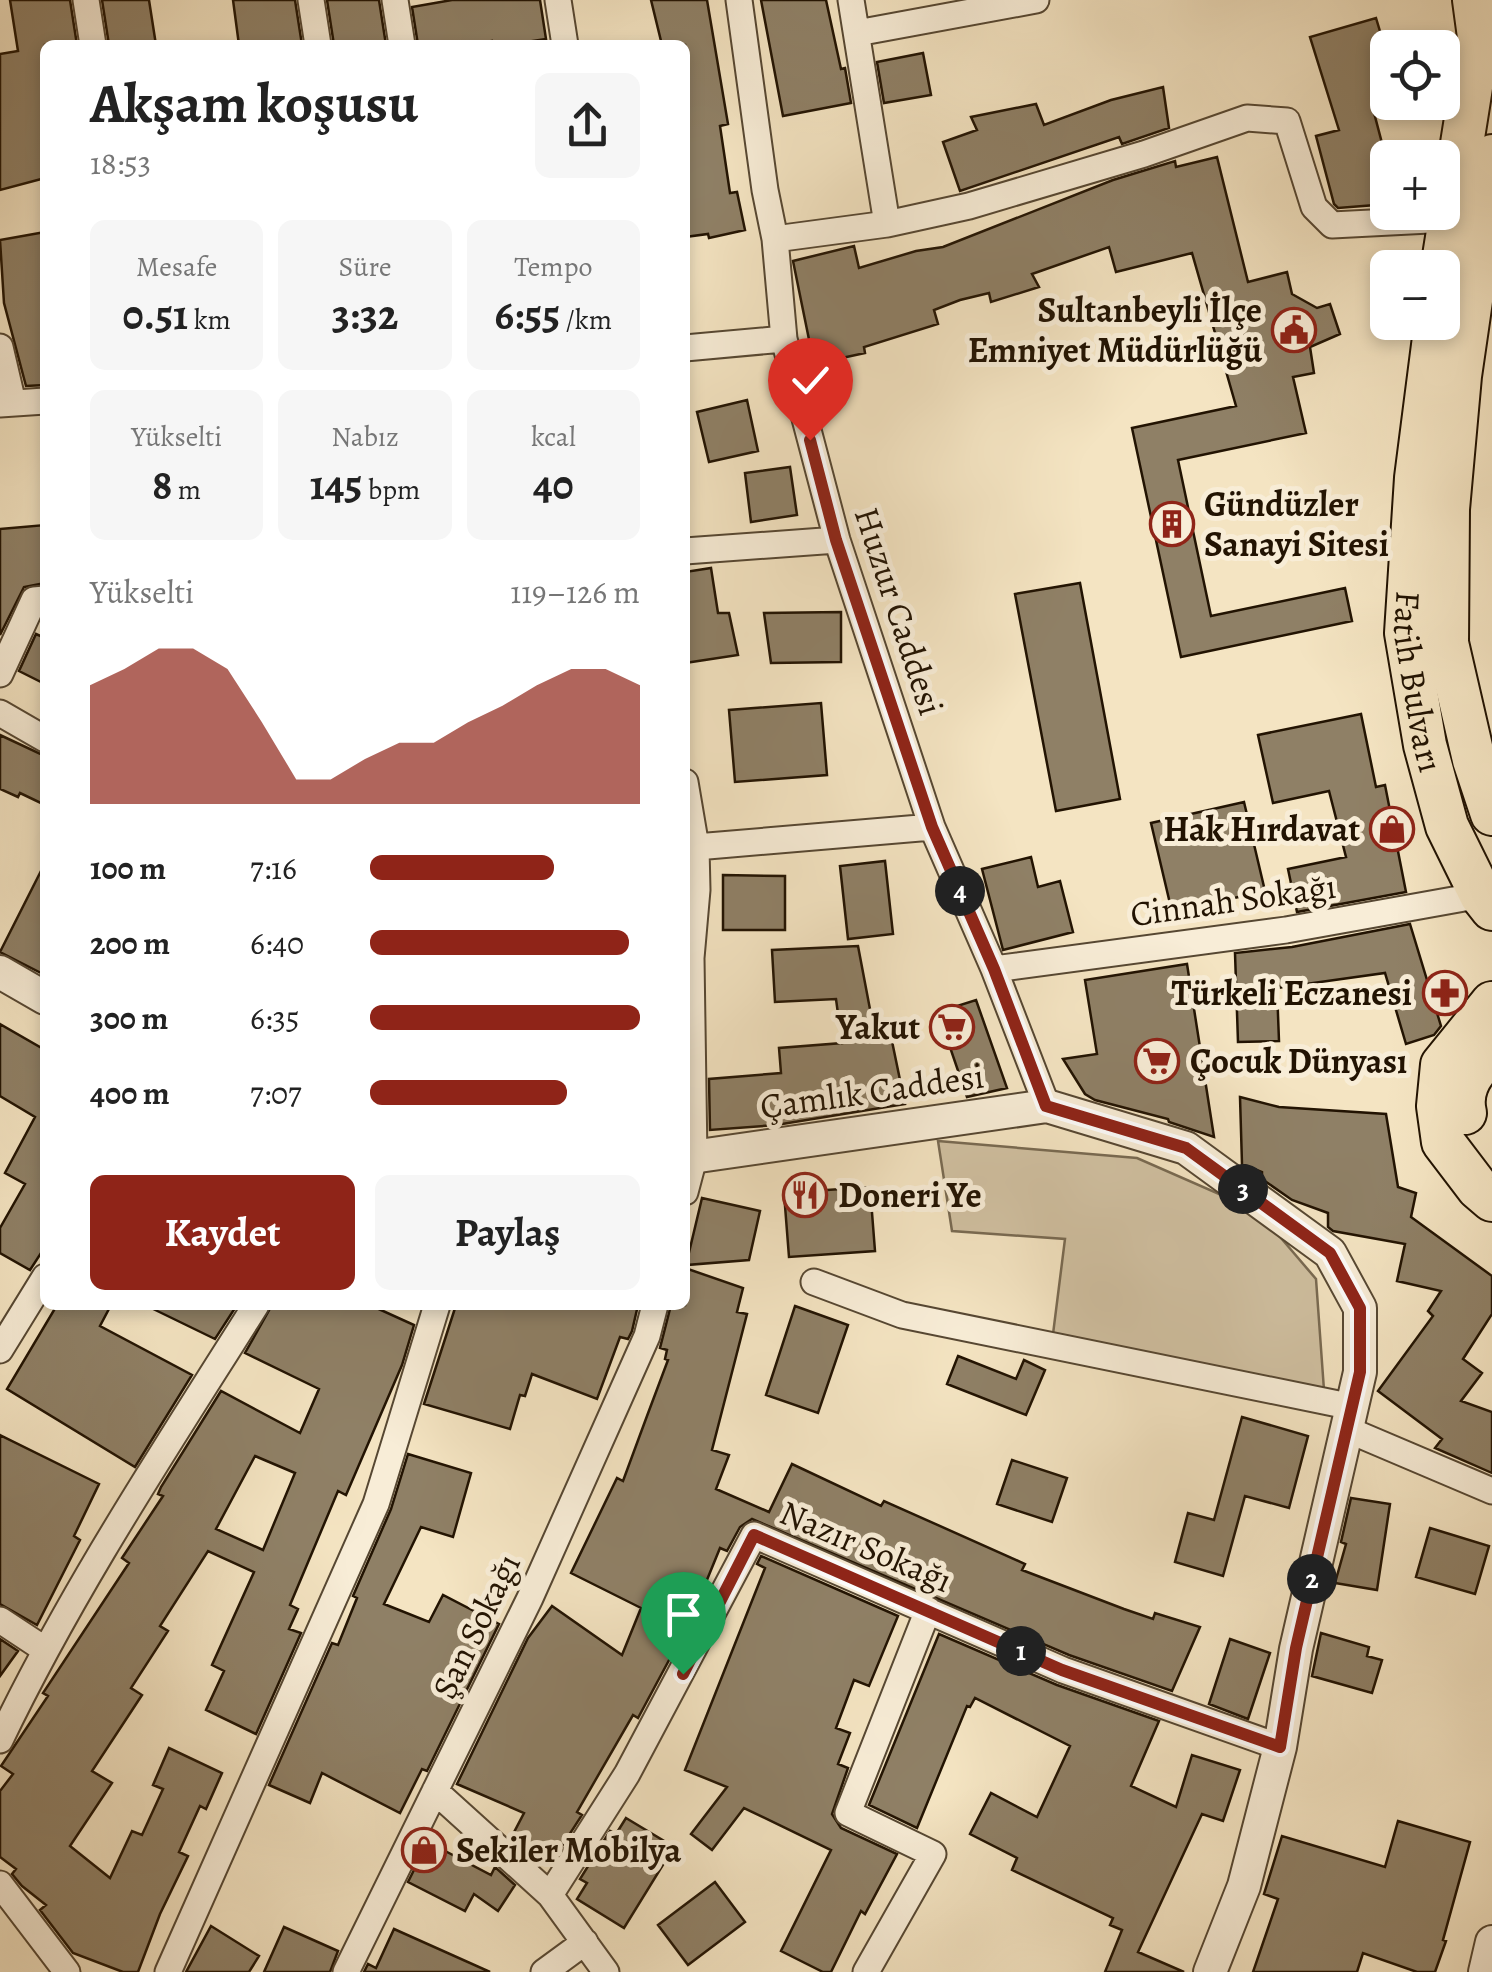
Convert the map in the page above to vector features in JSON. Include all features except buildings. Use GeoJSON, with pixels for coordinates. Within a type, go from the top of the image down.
{"type":"FeatureCollection","features":[{"type":"Feature","properties":{"kind":"main road"},"geometry":{"type":"LineString","coordinates":[[1460,152],[1479,37],[1474,0]]}},
{"type":"Feature","properties":{"kind":"main road","name":"Fatih Bulvarı"},"geometry":{"type":"LineString","coordinates":[[1492,156],[1460,376],[1447,513],[1447,643],[1492,814]]}},
{"type":"Feature","properties":{"kind":"main road","name":"Fatih Bulvarı"},"geometry":{"type":"LineString","coordinates":[[1434,340],[1416,478],[1406,633],[1425,746],[1447,826],[1486,902]]}},
{"type":"Feature","properties":{"kind":"main road"},"geometry":{"type":"LineString","coordinates":[[1492,1003],[1442,1066],[1438,1106],[1442,1142],[1492,1200]]}},
{"type":"Feature","properties":{"kind":"main road"},"geometry":{"type":"LineString","coordinates":[[1492,1054],[1474,1069],[1462,1102],[1470,1140],[1492,1164]]}},
{"type":"Feature","properties":{"kind":"street"},"geometry":{"type":"LineString","coordinates":[[86,0],[92,40]]}},
{"type":"Feature","properties":{"kind":"street"},"geometry":{"type":"LineString","coordinates":[[311,0],[317,40]]}},
{"type":"Feature","properties":{"kind":"street"},"geometry":{"type":"LineString","coordinates":[[395,0],[401,40]]}},
{"type":"Feature","properties":{"kind":"street"},"geometry":{"type":"LineString","coordinates":[[558,0],[564,40]]}},
{"type":"Feature","properties":{"kind":"street","name":"Huzur Caddesi"},"geometry":{"type":"LineString","coordinates":[[739,0],[775,239],[784,339],[836,540],[932,827],[994,969],[1046,1106]]}},
{"type":"Feature","properties":{"kind":"street"},"geometry":{"type":"LineString","coordinates":[[851,0],[887,224]]}},
{"type":"Feature","properties":{"kind":"street"},"geometry":{"type":"LineString","coordinates":[[857,33],[1036,0]]}},
{"type":"Feature","properties":{"kind":"street"},"geometry":{"type":"LineString","coordinates":[[775,239],[887,224],[968,206],[1144,154],[1247,118],[1286,121],[1314,206],[1332,225],[1370,223]]}},
{"type":"Feature","properties":{"kind":"street"},"geometry":{"type":"LineString","coordinates":[[690,348],[784,339]]}},
{"type":"Feature","properties":{"kind":"street"},"geometry":{"type":"LineString","coordinates":[[0,347],[7,404],[40,402]]}},
{"type":"Feature","properties":{"kind":"street"},"geometry":{"type":"LineString","coordinates":[[690,552],[836,540]]}},
{"type":"Feature","properties":{"kind":"street"},"geometry":{"type":"LineString","coordinates":[[0,674],[34,600],[40,599]]}},
{"type":"Feature","properties":{"kind":"street"},"geometry":{"type":"LineString","coordinates":[[0,713],[40,733]]}},
{"type":"Feature","properties":{"kind":"street"},"geometry":{"type":"LineString","coordinates":[[690,812],[697,890],[690,958]]}},
{"type":"Feature","properties":{"kind":"street"},"geometry":{"type":"LineString","coordinates":[[696,847],[932,827]]}},
{"type":"Feature","properties":{"kind":"street","name":"Cinnah Sokağı"},"geometry":{"type":"LineString","coordinates":[[994,969],[1486,902]]}},
{"type":"Feature","properties":{"kind":"street"},"geometry":{"type":"LineString","coordinates":[[0,972],[40,995]]}},
{"type":"Feature","properties":{"kind":"street","name":"Çamlık Caddesi"},"geometry":{"type":"LineString","coordinates":[[690,1158],[1046,1106],[1186,1148],[1330,1253],[1360,1308],[1360,1372],[1350,1418]]}},
{"type":"Feature","properties":{"kind":"street"},"geometry":{"type":"LineString","coordinates":[[814,1282],[902,1314],[1350,1418],[1492,1491]]}},
{"type":"Feature","properties":{"kind":"street"},"geometry":{"type":"LineString","coordinates":[[0,1350],[40,1284]]}},
{"type":"Feature","properties":{"kind":"street"},"geometry":{"type":"LineString","coordinates":[[0,1740],[44,1649],[253,1310]]}},
{"type":"Feature","properties":{"kind":"street"},"geometry":{"type":"LineString","coordinates":[[168,1972],[376,1504],[435,1310]]}},
{"type":"Feature","properties":{"kind":"street","name":"Şan Sokağı"},"geometry":{"type":"LineString","coordinates":[[346,1972],[530,1598],[647,1336],[654,1310]]}},
{"type":"Feature","properties":{"kind":"street"},"geometry":{"type":"LineString","coordinates":[[1210,1972],[1244,1886],[1280,1747],[1296,1648],[1350,1418]]}},
{"type":"Feature","properties":{"kind":"street","name":"Nazır Sokağı"},"geometry":{"type":"LineString","coordinates":[[550,1895],[627,1774],[754,1535],[1062,1670],[1280,1747]]}},
{"type":"Feature","properties":{"kind":"street"},"geometry":{"type":"LineString","coordinates":[[866,1972],[933,1854],[848,1813],[928,1610]]}},
{"type":"Feature","properties":{"kind":"street"},"geometry":{"type":"LineString","coordinates":[[0,1620],[44,1649]]}},
{"type":"Feature","properties":{"kind":"street"},"geometry":{"type":"LineString","coordinates":[[435,1791],[550,1895],[606,1972]]}},
{"type":"Feature","properties":{"kind":"street"},"geometry":{"type":"LineString","coordinates":[[0,1884],[68,1972]]}},
{"type":"Feature","properties":{"kind":"street"},"geometry":{"type":"LineString","coordinates":[[544,1972],[585,1942]]}},
{"type":"Feature","properties":{"kind":"street"},"geometry":{"type":"LineString","coordinates":[[1485,1972],[1492,1942]]}},
{"type":"Feature","properties":{"kind":"shaded area"},"geometry":{"type":"Polygon","coordinates":[[[938,1141],[1137,1158],[1258,1211],[1316,1279],[1325,1404],[1053,1334],[1065,1239],[952,1231],[938,1141]]]}},
{"type":"Feature","properties":{"kind":"place","name":"Sultanbeyli İlçe Emniyet Müdürlüğü"},"geometry":{"type":"Point","coordinates":[1294,330]}},
{"type":"Feature","properties":{"kind":"place","name":"Gündüzler Sanayi Sitesi"},"geometry":{"type":"Point","coordinates":[1172,524]}},
{"type":"Feature","properties":{"kind":"place","name":"Hak Hırdavat"},"geometry":{"type":"Point","coordinates":[1392,829]}},
{"type":"Feature","properties":{"kind":"place","name":"Türkeli Eczanesi"},"geometry":{"type":"Point","coordinates":[1445,993]}},
{"type":"Feature","properties":{"kind":"place","name":"Yakut"},"geometry":{"type":"Point","coordinates":[952,1027]}},
{"type":"Feature","properties":{"kind":"place","name":"Çocuk Dünyası"},"geometry":{"type":"Point","coordinates":[1157,1061]}},
{"type":"Feature","properties":{"kind":"place","name":"Doneri Ye"},"geometry":{"type":"Point","coordinates":[805,1195]}},
{"type":"Feature","properties":{"kind":"place","name":"Sekiler Mobilya"},"geometry":{"type":"Point","coordinates":[424,1850]}},
{"type":"Feature","properties":{"kind":"route"},"geometry":{"type":"LineString","coordinates":[[683,1674],[754,1535],[1062,1670],[1280,1747],[1296,1648],[1360,1372],[1360,1308],[1330,1253],[1186,1148],[1046,1106],[994,969],[932,827],[836,540],[810,440]]}}]}
